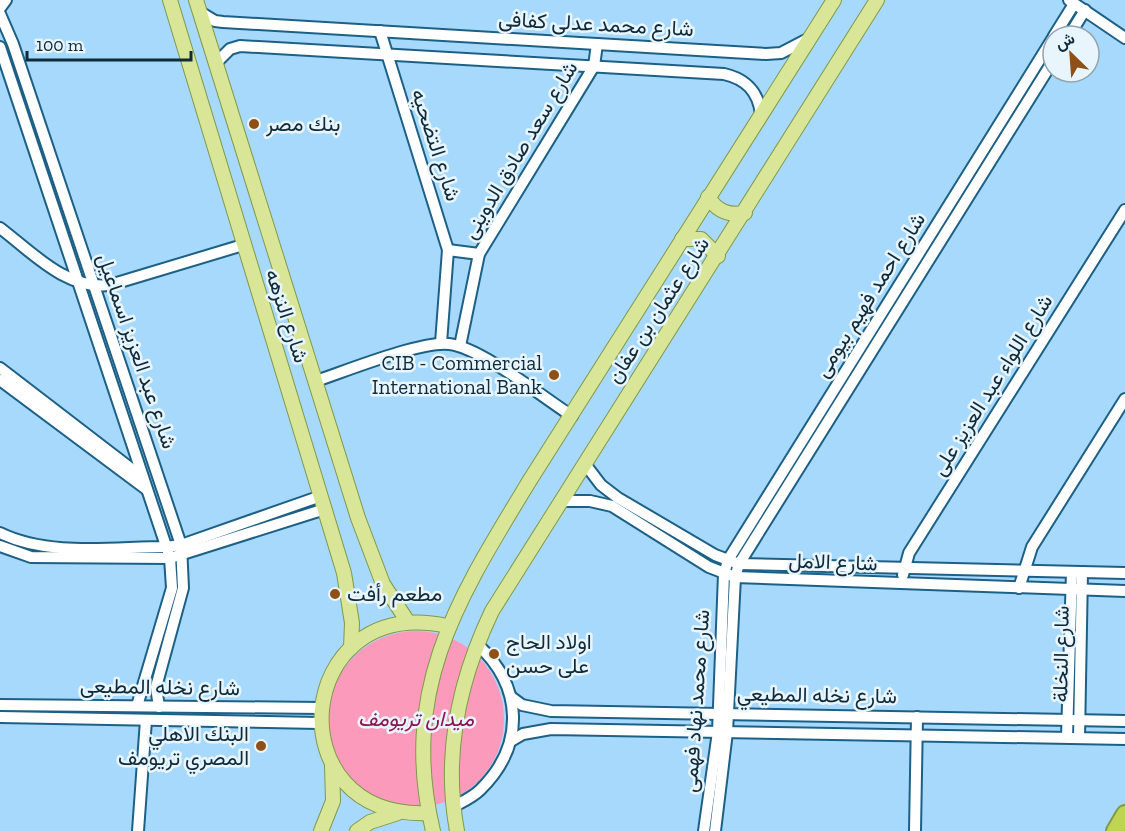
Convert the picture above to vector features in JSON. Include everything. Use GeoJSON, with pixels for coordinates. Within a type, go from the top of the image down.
{"type":"FeatureCollection","features":[{"type":"Feature","properties":{"kind":"highway"},"geometry":{"type":"LineString","coordinates":[[1115,831],[1125,814]]}},
{"type":"Feature","properties":{"kind":"main road","name":"شارع النزهه"},"geometry":{"type":"LineString","coordinates":[[170,0],[323,503],[349,597],[351,648]]}},
{"type":"Feature","properties":{"kind":"main road","name":"شارع عثمان بن عفان"},"geometry":{"type":"LineString","coordinates":[[447,626],[489,548],[834,0]]}},
{"type":"Feature","properties":{"kind":"main road","name":"شارع عثمان بن عفان"},"geometry":{"type":"LineString","coordinates":[[477,644],[492,612],[877,0]]}},
{"type":"Feature","properties":{"kind":"main road","name":"شارع النزهه"},"geometry":{"type":"LineString","coordinates":[[198,6],[374,563],[394,603],[408,622]]}},
{"type":"Feature","properties":{"kind":"main road"},"geometry":{"type":"LineString","coordinates":[[708,197],[720,211],[732,214],[745,213]]}},
{"type":"Feature","properties":{"kind":"main road"},"geometry":{"type":"LineString","coordinates":[[682,239],[701,239],[718,256]]}},
{"type":"Feature","properties":{"kind":"main road"},"geometry":{"type":"LineString","coordinates":[[399,813],[378,806],[360,796],[344,781],[331,763],[324,744],[320,723],[321,708],[330,675],[351,648],[368,635],[387,626],[408,622],[428,622],[447,626],[433,670],[424,714],[423,766],[428,813],[433,831]]}},
{"type":"Feature","properties":{"kind":"main road"},"geometry":{"type":"LineString","coordinates":[[457,831],[453,807],[451,765],[456,714],[477,644]]}},
{"type":"Feature","properties":{"kind":"main road"},"geometry":{"type":"LineString","coordinates":[[321,831],[333,801],[331,763]]}},
{"type":"Feature","properties":{"kind":"main road"},"geometry":{"type":"LineString","coordinates":[[357,831],[370,822],[399,813],[428,813]]}},
{"type":"Feature","properties":{"kind":"street"},"geometry":{"type":"LineString","coordinates":[[0,8],[6,0]]}},
{"type":"Feature","properties":{"kind":"street"},"geometry":{"type":"LineString","coordinates":[[1072,2],[1125,38]]}},
{"type":"Feature","properties":{"kind":"street","name":"شارع احمد فهيم بيومى"},"geometry":{"type":"LineString","coordinates":[[1061,24],[1072,2]]}},
{"type":"Feature","properties":{"kind":"street","name":"شارع محمد عدلى كفافى"},"geometry":{"type":"LineString","coordinates":[[198,6],[215,21],[224,22],[766,54],[782,53],[808,39]]}},
{"type":"Feature","properties":{"kind":"street"},"geometry":{"type":"LineString","coordinates":[[1076,24],[1085,10]]}},
{"type":"Feature","properties":{"kind":"street","name":"شارع عبد العزيز اسماعيل"},"geometry":{"type":"LineString","coordinates":[[0,14],[13,44],[182,550],[183,588],[156,687],[159,706]]}},
{"type":"Feature","properties":{"kind":"street","name":"شارع التضحيه"},"geometry":{"type":"LineString","coordinates":[[380,31],[448,250],[441,343]]}},
{"type":"Feature","properties":{"kind":"street","name":"شارع سعد صادق الدوينى"},"geometry":{"type":"LineString","coordinates":[[460,346],[478,254],[594,66],[597,44]]}},
{"type":"Feature","properties":{"kind":"street","name":"شارع محمد عدلى كفافى"},"geometry":{"type":"LineString","coordinates":[[216,63],[230,49],[240,46],[736,76],[754,91],[761,114]]}},
{"type":"Feature","properties":{"kind":"street","name":"شارع عبد العزيز اسماعيل"},"geometry":{"type":"LineString","coordinates":[[0,47],[168,552],[172,588],[137,706]]}},
{"type":"Feature","properties":{"kind":"street","name":"شارع احمد فهيم بيومى"},"geometry":{"type":"LineString","coordinates":[[730,576],[734,562],[1041,58]]}},
{"type":"Feature","properties":{"kind":"street","name":"شارع احمد فهيم بيومى"},"geometry":{"type":"LineString","coordinates":[[734,562],[1041,80]]}},
{"type":"Feature","properties":{"kind":"street","name":"شارع اللواء عبد العزيز على"},"geometry":{"type":"LineString","coordinates":[[903,584],[904,569],[909,553],[1125,210]]}},
{"type":"Feature","properties":{"kind":"street"},"geometry":{"type":"LineString","coordinates":[[0,228],[62,275],[79,284],[95,287],[110,285],[243,245]]}},
{"type":"Feature","properties":{"kind":"street"},"geometry":{"type":"LineString","coordinates":[[448,250],[478,254]]}},
{"type":"Feature","properties":{"kind":"street"},"geometry":{"type":"LineString","coordinates":[[316,381],[423,346],[441,343],[460,346],[572,416]]}},
{"type":"Feature","properties":{"kind":"street"},"geometry":{"type":"LineString","coordinates":[[0,368],[142,477]]}},
{"type":"Feature","properties":{"kind":"street"},"geometry":{"type":"LineString","coordinates":[[0,380],[147,490]]}},
{"type":"Feature","properties":{"kind":"street"},"geometry":{"type":"LineString","coordinates":[[1019,588],[1022,571],[1032,547],[1125,399]]}},
{"type":"Feature","properties":{"kind":"street","name":"شارع الامل"},"geometry":{"type":"LineString","coordinates":[[585,464],[609,492],[734,562],[904,569],[1125,573]]}},
{"type":"Feature","properties":{"kind":"street","name":"شارع الامل"},"geometry":{"type":"LineString","coordinates":[[561,501],[590,501],[612,506],[730,576],[1125,591]]}},
{"type":"Feature","properties":{"kind":"street"},"geometry":{"type":"LineString","coordinates":[[0,546],[31,557],[168,552],[182,550],[323,503]]}},
{"type":"Feature","properties":{"kind":"street"},"geometry":{"type":"LineString","coordinates":[[0,533],[14,539],[45,546],[168,552]]}},
{"type":"Feature","properties":{"kind":"street","name":"شارع النخلة"},"geometry":{"type":"LineString","coordinates":[[1077,572],[1079,737]]}},
{"type":"Feature","properties":{"kind":"street","name":"شارع محمد نهاد فهمى"},"geometry":{"type":"LineString","coordinates":[[715,831],[730,576]]}},
{"type":"Feature","properties":{"kind":"street","name":"شارع النخلة"},"geometry":{"type":"LineString","coordinates":[[1067,737],[1077,590]]}},
{"type":"Feature","properties":{"kind":"street"},"geometry":{"type":"LineString","coordinates":[[453,807],[479,792],[499,769],[511,741],[513,718],[511,697],[505,677],[494,660],[477,644]]}},
{"type":"Feature","properties":{"kind":"street","name":"شارع نخله المطيعي"},"geometry":{"type":"LineString","coordinates":[[511,697],[522,705],[551,711],[1125,721]]}},
{"type":"Feature","properties":{"kind":"street","name":"شارع نخله المطيعى"},"geometry":{"type":"LineString","coordinates":[[0,705],[321,708]]}},
{"type":"Feature","properties":{"kind":"street","name":"شارع نخله المطيعى"},"geometry":{"type":"LineString","coordinates":[[0,717],[320,723]]}},
{"type":"Feature","properties":{"kind":"street"},"geometry":{"type":"LineString","coordinates":[[915,831],[917,717]]}},
{"type":"Feature","properties":{"kind":"street"},"geometry":{"type":"LineString","coordinates":[[138,831],[146,720]]}},
{"type":"Feature","properties":{"kind":"street","name":"شارع نخله المطيعي"},"geometry":{"type":"LineString","coordinates":[[511,741],[523,734],[551,729],[1125,739]]}},
{"type":"Feature","properties":{"kind":"street","name":"شارع محمد نهاد فهمى"},"geometry":{"type":"LineString","coordinates":[[704,831],[722,732]]}},
{"type":"Feature","properties":{"kind":"green space","name":"ميدان تريومف"},"geometry":{"type":"Polygon","coordinates":[[[416,631],[433,632],[450,637],[478,657],[498,685],[503,702],[503,736],[498,753],[478,781],[450,801],[433,806],[416,807],[399,806],[382,801],[354,781],[334,753],[329,736],[328,719],[329,702],[334,685],[354,657],[382,637],[399,632],[416,631]]]}},
{"type":"Feature","properties":{"kind":"place","name":"بنك مصر"},"geometry":{"type":"Point","coordinates":[254,124]}},
{"type":"Feature","properties":{"kind":"place","name":"CIB - Commercial International Bank"},"geometry":{"type":"Point","coordinates":[554,375]}},
{"type":"Feature","properties":{"kind":"place","name":"مطعم رأفت"},"geometry":{"type":"Point","coordinates":[335,594]}},
{"type":"Feature","properties":{"kind":"place","name":"اولاد الحاج على حسن"},"geometry":{"type":"Point","coordinates":[494,654]}},
{"type":"Feature","properties":{"kind":"place","name":"البنك الاهلي المصري تريومف"},"geometry":{"type":"Point","coordinates":[261,746]}}]}
